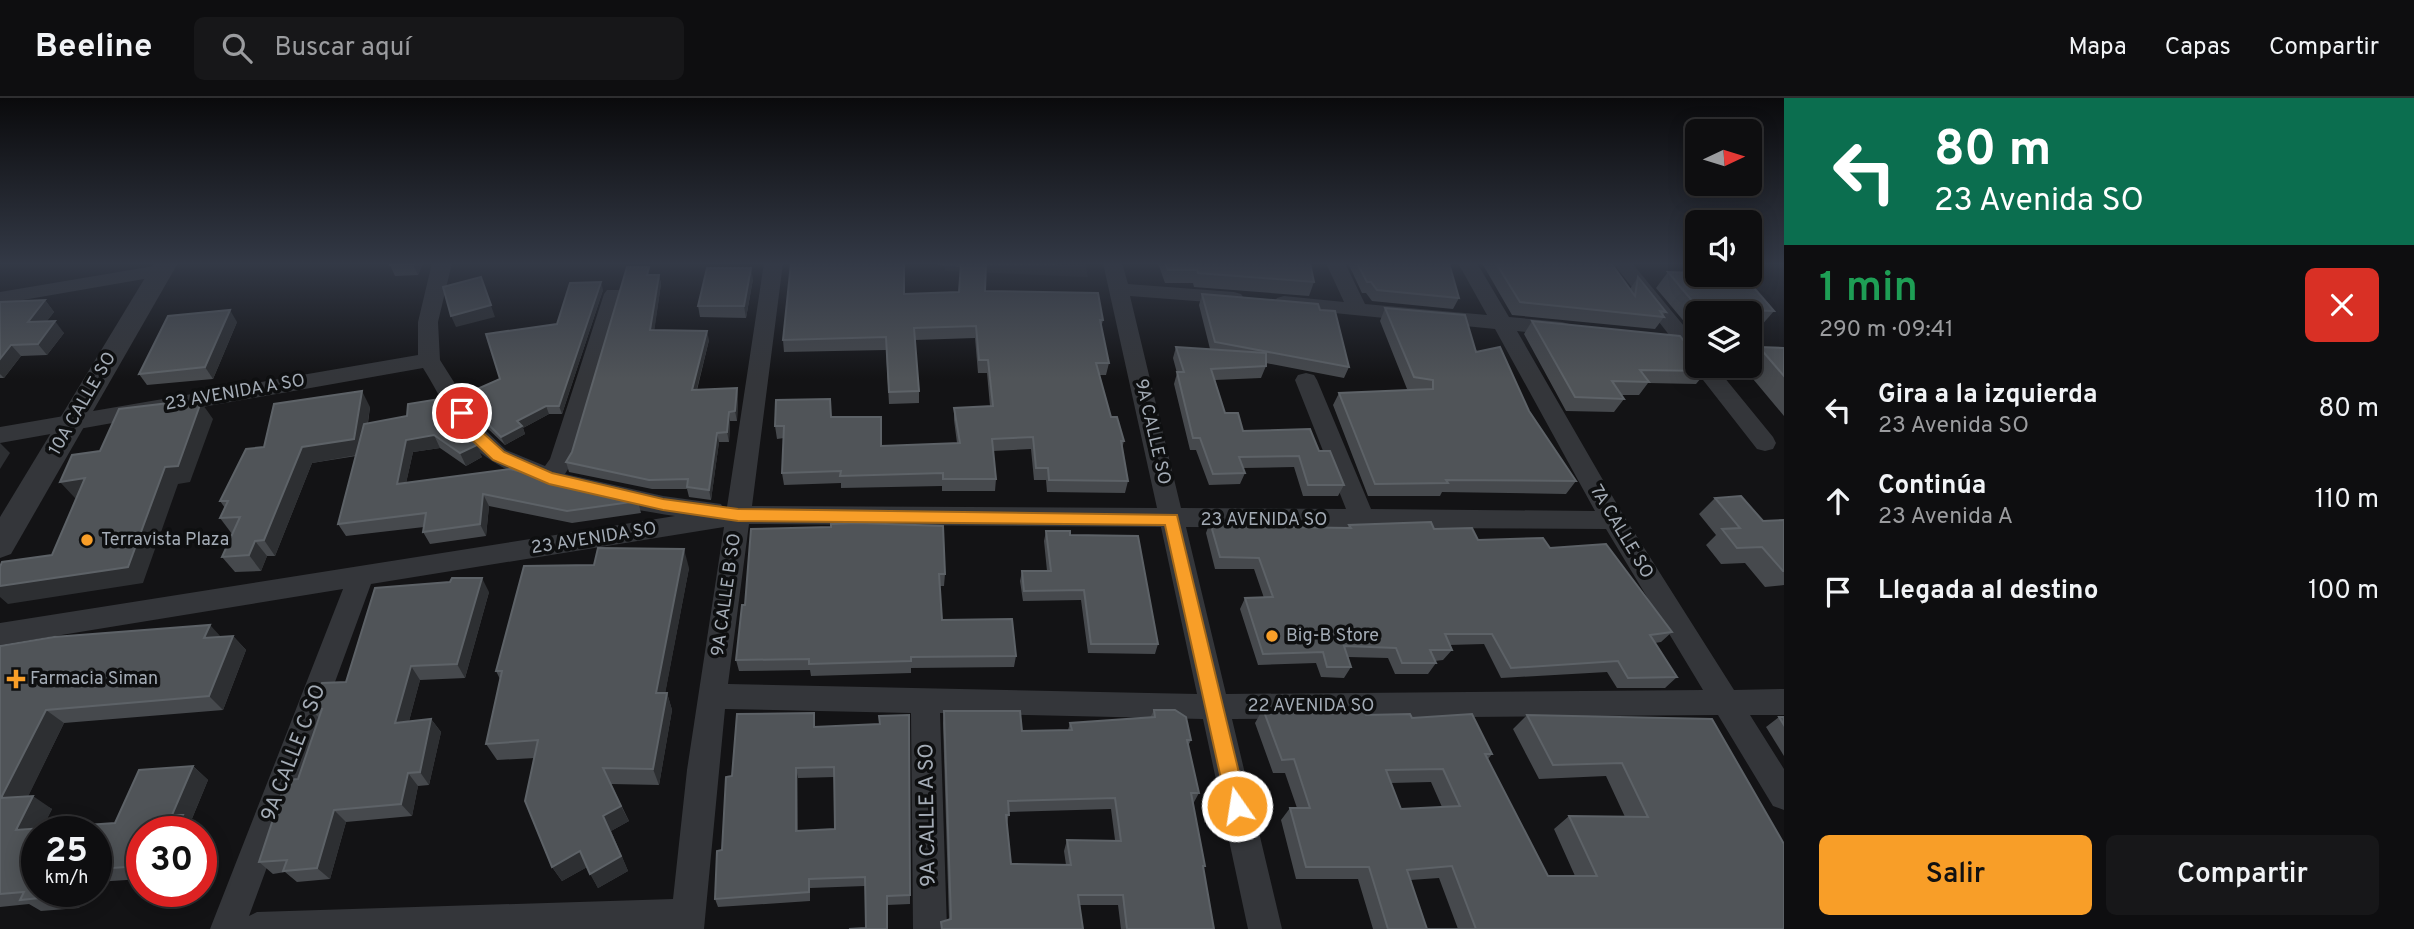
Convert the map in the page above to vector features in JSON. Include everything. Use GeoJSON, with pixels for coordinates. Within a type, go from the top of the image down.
{"type":"FeatureCollection","features":[{"type":"Feature","properties":{"kind":"street","name":"10A CALLE SO"},"geometry":{"type":"LineString","coordinates":[[0,545],[143,302]]}},
{"type":"Feature","properties":{"kind":"street"},"geometry":{"type":"LineString","coordinates":[[433,302],[428,322],[429,360],[475,434],[498,456],[549,478],[663,505],[738,515]]}},
{"type":"Feature","properties":{"kind":"street"},"geometry":{"type":"LineString","coordinates":[[549,478],[561,461],[587,370],[611,302]]}},
{"type":"Feature","properties":{"kind":"street","name":"9A CALLE B SO"},"geometry":{"type":"LineString","coordinates":[[687,922],[764,302]]}},
{"type":"Feature","properties":{"kind":"street","name":"9A CALLE SO"},"geometry":{"type":"LineString","coordinates":[[1122,302],[1265,929]]}},
{"type":"Feature","properties":{"kind":"street"},"geometry":{"type":"LineString","coordinates":[[1280,302],[1580,331]]}},
{"type":"Feature","properties":{"kind":"street"},"geometry":{"type":"LineString","coordinates":[[1354,302],[1357,308]]}},
{"type":"Feature","properties":{"kind":"street","name":"7A CALLE SO"},"geometry":{"type":"LineString","coordinates":[[1490,302],[1613,520],[1784,796]]}},
{"type":"Feature","properties":{"kind":"street"},"geometry":{"type":"LineString","coordinates":[[1653,302],[1684,341]]}},
{"type":"Feature","properties":{"kind":"street"},"geometry":{"type":"LineString","coordinates":[[1658,338],[1684,341]]}},
{"type":"Feature","properties":{"kind":"street","name":"23 AVENIDA A SO"},"geometry":{"type":"LineString","coordinates":[[0,435],[73,420],[429,360]]}},
{"type":"Feature","properties":{"kind":"street"},"geometry":{"type":"LineString","coordinates":[[1714,378],[1765,443]]}},
{"type":"Feature","properties":{"kind":"street"},"geometry":{"type":"LineString","coordinates":[[1306,380],[1363,520]]}},
{"type":"Feature","properties":{"kind":"street","name":"23 AVENIDA SO"},"geometry":{"type":"LineString","coordinates":[[0,634],[738,515],[1613,520]]}},
{"type":"Feature","properties":{"kind":"street","name":"9A CALLE C SO"},"geometry":{"type":"LineString","coordinates":[[227,929],[361,577]]}},
{"type":"Feature","properties":{"kind":"street","name":"22 AVENIDA SO"},"geometry":{"type":"LineString","coordinates":[[713,696],[1214,707],[1784,702]]}},
{"type":"Feature","properties":{"kind":"street","name":"9A CALLE A SO"},"geometry":{"type":"LineString","coordinates":[[925,700],[930,929]]}},
{"type":"Feature","properties":{"kind":"street"},"geometry":{"type":"LineString","coordinates":[[257,929],[687,922]]}},
{"type":"Feature","properties":{"kind":"building"},"geometry":{"type":"Polygon","coordinates":[[[0,302],[44,302],[28,322],[55,321],[38,344],[11,345],[0,359],[0,302]]]}},
{"type":"Feature","properties":{"kind":"building"},"geometry":{"type":"Polygon","coordinates":[[[447,302],[490,302],[491,305],[451,316],[447,302]]]}},
{"type":"Feature","properties":{"kind":"building"},"geometry":{"type":"Polygon","coordinates":[[[564,302],[594,302],[559,406],[546,406],[517,421],[522,426],[501,437],[482,418],[466,394],[500,379],[486,334],[557,324],[564,302]]]}},
{"type":"Feature","properties":{"kind":"building"},"geometry":{"type":"Polygon","coordinates":[[[617,302],[655,302],[650,330],[707,331],[692,390],[737,388],[735,411],[729,412],[727,432],[717,433],[709,490],[687,487],[688,479],[649,480],[566,462],[572,452],[617,302]]]}},
{"type":"Feature","properties":{"kind":"building"},"geometry":{"type":"Polygon","coordinates":[[[699,302],[745,302],[744,306],[698,306],[699,302]]]}},
{"type":"Feature","properties":{"kind":"building"},"geometry":{"type":"Polygon","coordinates":[[[787,302],[1100,302],[1103,320],[1100,320],[1109,363],[1096,363],[1111,417],[1117,417],[1124,441],[1121,441],[1128,481],[1049,480],[1048,468],[1036,468],[1033,437],[992,439],[996,479],[943,479],[943,473],[840,476],[841,471],[782,473],[784,426],[775,426],[776,400],[830,399],[831,417],[881,417],[881,446],[960,443],[954,408],[993,406],[988,360],[979,360],[976,326],[914,328],[919,391],[889,392],[886,337],[783,340],[787,302]]]}},
{"type":"Feature","properties":{"kind":"building"},"geometry":{"type":"Polygon","coordinates":[[[1204,302],[1318,304],[1320,310],[1335,311],[1349,367],[1215,342],[1204,302]]]}},
{"type":"Feature","properties":{"kind":"building"},"geometry":{"type":"Polygon","coordinates":[[[1520,302],[1658,302],[1666,312],[1660,311],[1664,317],[1520,302]]]}},
{"type":"Feature","properties":{"kind":"building"},"geometry":{"type":"Polygon","coordinates":[[[1762,302],[1766,302],[1774,311],[1762,311],[1762,302]]]}},
{"type":"Feature","properties":{"kind":"building"},"geometry":{"type":"Polygon","coordinates":[[[1385,308],[1465,315],[1476,352],[1500,347],[1529,411],[1576,481],[1446,480],[1448,483],[1375,484],[1339,393],[1433,389],[1433,380],[1414,377],[1385,308]]]}},
{"type":"Feature","properties":{"kind":"building"},"geometry":{"type":"Polygon","coordinates":[[[230,310],[205,367],[139,374],[168,316],[230,310]]]}},
{"type":"Feature","properties":{"kind":"building"},"geometry":{"type":"Polygon","coordinates":[[[1532,321],[1680,336],[1685,342],[1685,371],[1640,370],[1649,382],[1612,381],[1624,399],[1575,397],[1532,321]]]}},
{"type":"Feature","properties":{"kind":"building"},"geometry":{"type":"Polygon","coordinates":[[[1176,347],[1266,353],[1266,366],[1211,369],[1225,413],[1238,413],[1243,431],[1310,429],[1319,451],[1330,451],[1344,485],[1308,485],[1299,456],[1239,457],[1245,473],[1213,474],[1200,438],[1193,438],[1177,372],[1184,372],[1176,347]]]}},
{"type":"Feature","properties":{"kind":"building"},"geometry":{"type":"Polygon","coordinates":[[[1762,347],[1784,348],[1784,376],[1762,350],[1762,347]]]}},
{"type":"Feature","properties":{"kind":"building"},"geometry":{"type":"Polygon","coordinates":[[[362,391],[354,439],[302,447],[264,540],[255,541],[249,555],[222,557],[240,517],[220,518],[228,501],[220,501],[246,449],[264,447],[274,404],[362,391]]]}},
{"type":"Feature","properties":{"kind":"building"},"geometry":{"type":"Polygon","coordinates":[[[439,399],[460,430],[477,445],[460,453],[434,435],[406,440],[397,484],[510,469],[638,501],[567,511],[483,494],[480,524],[423,532],[426,513],[338,524],[364,424],[407,416],[408,404],[439,399]]]}},
{"type":"Feature","properties":{"kind":"building"},"geometry":{"type":"Polygon","coordinates":[[[178,402],[177,405],[201,402],[178,466],[165,467],[128,567],[0,586],[2,562],[52,555],[85,478],[60,482],[72,455],[100,451],[119,409],[178,402]]]}},
{"type":"Feature","properties":{"kind":"building"},"geometry":{"type":"Polygon","coordinates":[[[1741,496],[1763,521],[1784,520],[1784,571],[1762,547],[1737,548],[1722,529],[1740,528],[1715,498],[1741,496]]]}},
{"type":"Feature","properties":{"kind":"building"},"geometry":{"type":"Polygon","coordinates":[[[1210,522],[1273,522],[1275,527],[1351,528],[1349,525],[1431,522],[1434,529],[1472,528],[1478,540],[1543,538],[1550,548],[1606,544],[1672,632],[1650,635],[1677,677],[1628,678],[1618,661],[1511,668],[1492,634],[1445,634],[1452,650],[1430,650],[1436,663],[1402,663],[1396,648],[1344,646],[1351,667],[1327,667],[1323,652],[1263,654],[1245,598],[1273,597],[1259,558],[1220,557],[1210,522]]]}},
{"type":"Feature","properties":{"kind":"building"},"geometry":{"type":"Polygon","coordinates":[[[831,524],[943,526],[945,574],[939,574],[942,620],[1012,619],[1016,656],[911,657],[911,661],[809,664],[809,659],[736,660],[742,605],[745,605],[751,529],[831,527],[831,524]]]}},
{"type":"Feature","properties":{"kind":"building"},"geometry":{"type":"Polygon","coordinates":[[[1046,531],[1070,531],[1070,535],[1138,536],[1158,644],[1091,644],[1084,590],[1024,591],[1022,571],[1051,571],[1046,531]]]}},
{"type":"Feature","properties":{"kind":"building"},"geometry":{"type":"Polygon","coordinates":[[[598,548],[684,549],[656,693],[667,693],[653,769],[603,768],[621,806],[603,816],[621,856],[590,874],[580,851],[552,867],[525,801],[538,740],[486,744],[502,671],[496,671],[524,566],[594,565],[598,548]]]}},
{"type":"Feature","properties":{"kind":"building"},"geometry":{"type":"Polygon","coordinates":[[[452,578],[482,578],[457,664],[411,666],[395,723],[431,719],[420,772],[408,773],[401,804],[334,810],[317,868],[283,871],[287,860],[259,862],[286,780],[298,779],[322,709],[312,710],[322,683],[346,682],[375,588],[450,582],[452,578]]]}},
{"type":"Feature","properties":{"kind":"building"},"geometry":{"type":"Polygon","coordinates":[[[210,625],[204,638],[233,636],[209,696],[46,710],[1,798],[33,796],[16,830],[21,830],[21,892],[0,894],[0,646],[54,637],[210,625]]]}},
{"type":"Feature","properties":{"kind":"building"},"geometry":{"type":"Polygon","coordinates":[[[1263,709],[1364,709],[1366,715],[1410,714],[1412,718],[1472,714],[1492,754],[1485,754],[1548,876],[1597,876],[1569,816],[1648,817],[1622,763],[1553,765],[1527,715],[1712,719],[1784,844],[1784,929],[1476,929],[1452,866],[1407,870],[1427,929],[1388,929],[1369,867],[1306,867],[1290,808],[1310,808],[1294,759],[1282,760],[1263,709]],[[1443,769],[1386,770],[1401,809],[1460,806],[1443,769]]]}},
{"type":"Feature","properties":{"kind":"building"},"geometry":{"type":"Polygon","coordinates":[[[1154,710],[1175,710],[1186,717],[1191,740],[1187,740],[1199,793],[1191,793],[1214,929],[1127,929],[1123,895],[1078,895],[1083,929],[942,929],[941,922],[951,919],[944,711],[1020,711],[1022,731],[1072,730],[1070,723],[1155,717],[1154,710]],[[1115,798],[1008,801],[1009,815],[1006,815],[1011,864],[1071,865],[1067,840],[1121,841],[1115,798]]]}},
{"type":"Feature","properties":{"kind":"building"},"geometry":{"type":"Polygon","coordinates":[[[814,713],[814,727],[880,724],[879,716],[909,715],[910,895],[887,896],[887,929],[849,929],[866,928],[865,877],[809,879],[809,892],[715,899],[717,851],[722,850],[726,777],[732,776],[737,714],[814,713]],[[834,767],[796,768],[796,831],[835,829],[834,767]]]}},
{"type":"Feature","properties":{"kind":"building"},"geometry":{"type":"Polygon","coordinates":[[[193,766],[172,815],[183,816],[126,816],[126,867],[112,868],[112,823],[115,823],[139,770],[193,766]]]}},
{"type":"Feature","properties":{"kind":"place","name":"Terravista Plaza"},"geometry":{"type":"Point","coordinates":[87,540]}},
{"type":"Feature","properties":{"kind":"place","name":"Big-B Store"},"geometry":{"type":"Point","coordinates":[1272,636]}},
{"type":"Feature","properties":{"kind":"place","name":"Farmacia Siman"},"geometry":{"type":"Point","coordinates":[16,679]}},
{"type":"Feature","properties":{"kind":"route"},"geometry":{"type":"LineString","coordinates":[[462,413],[475,434],[498,456],[549,478],[663,505],[738,515],[1172,519],[1237,806]]}}]}
